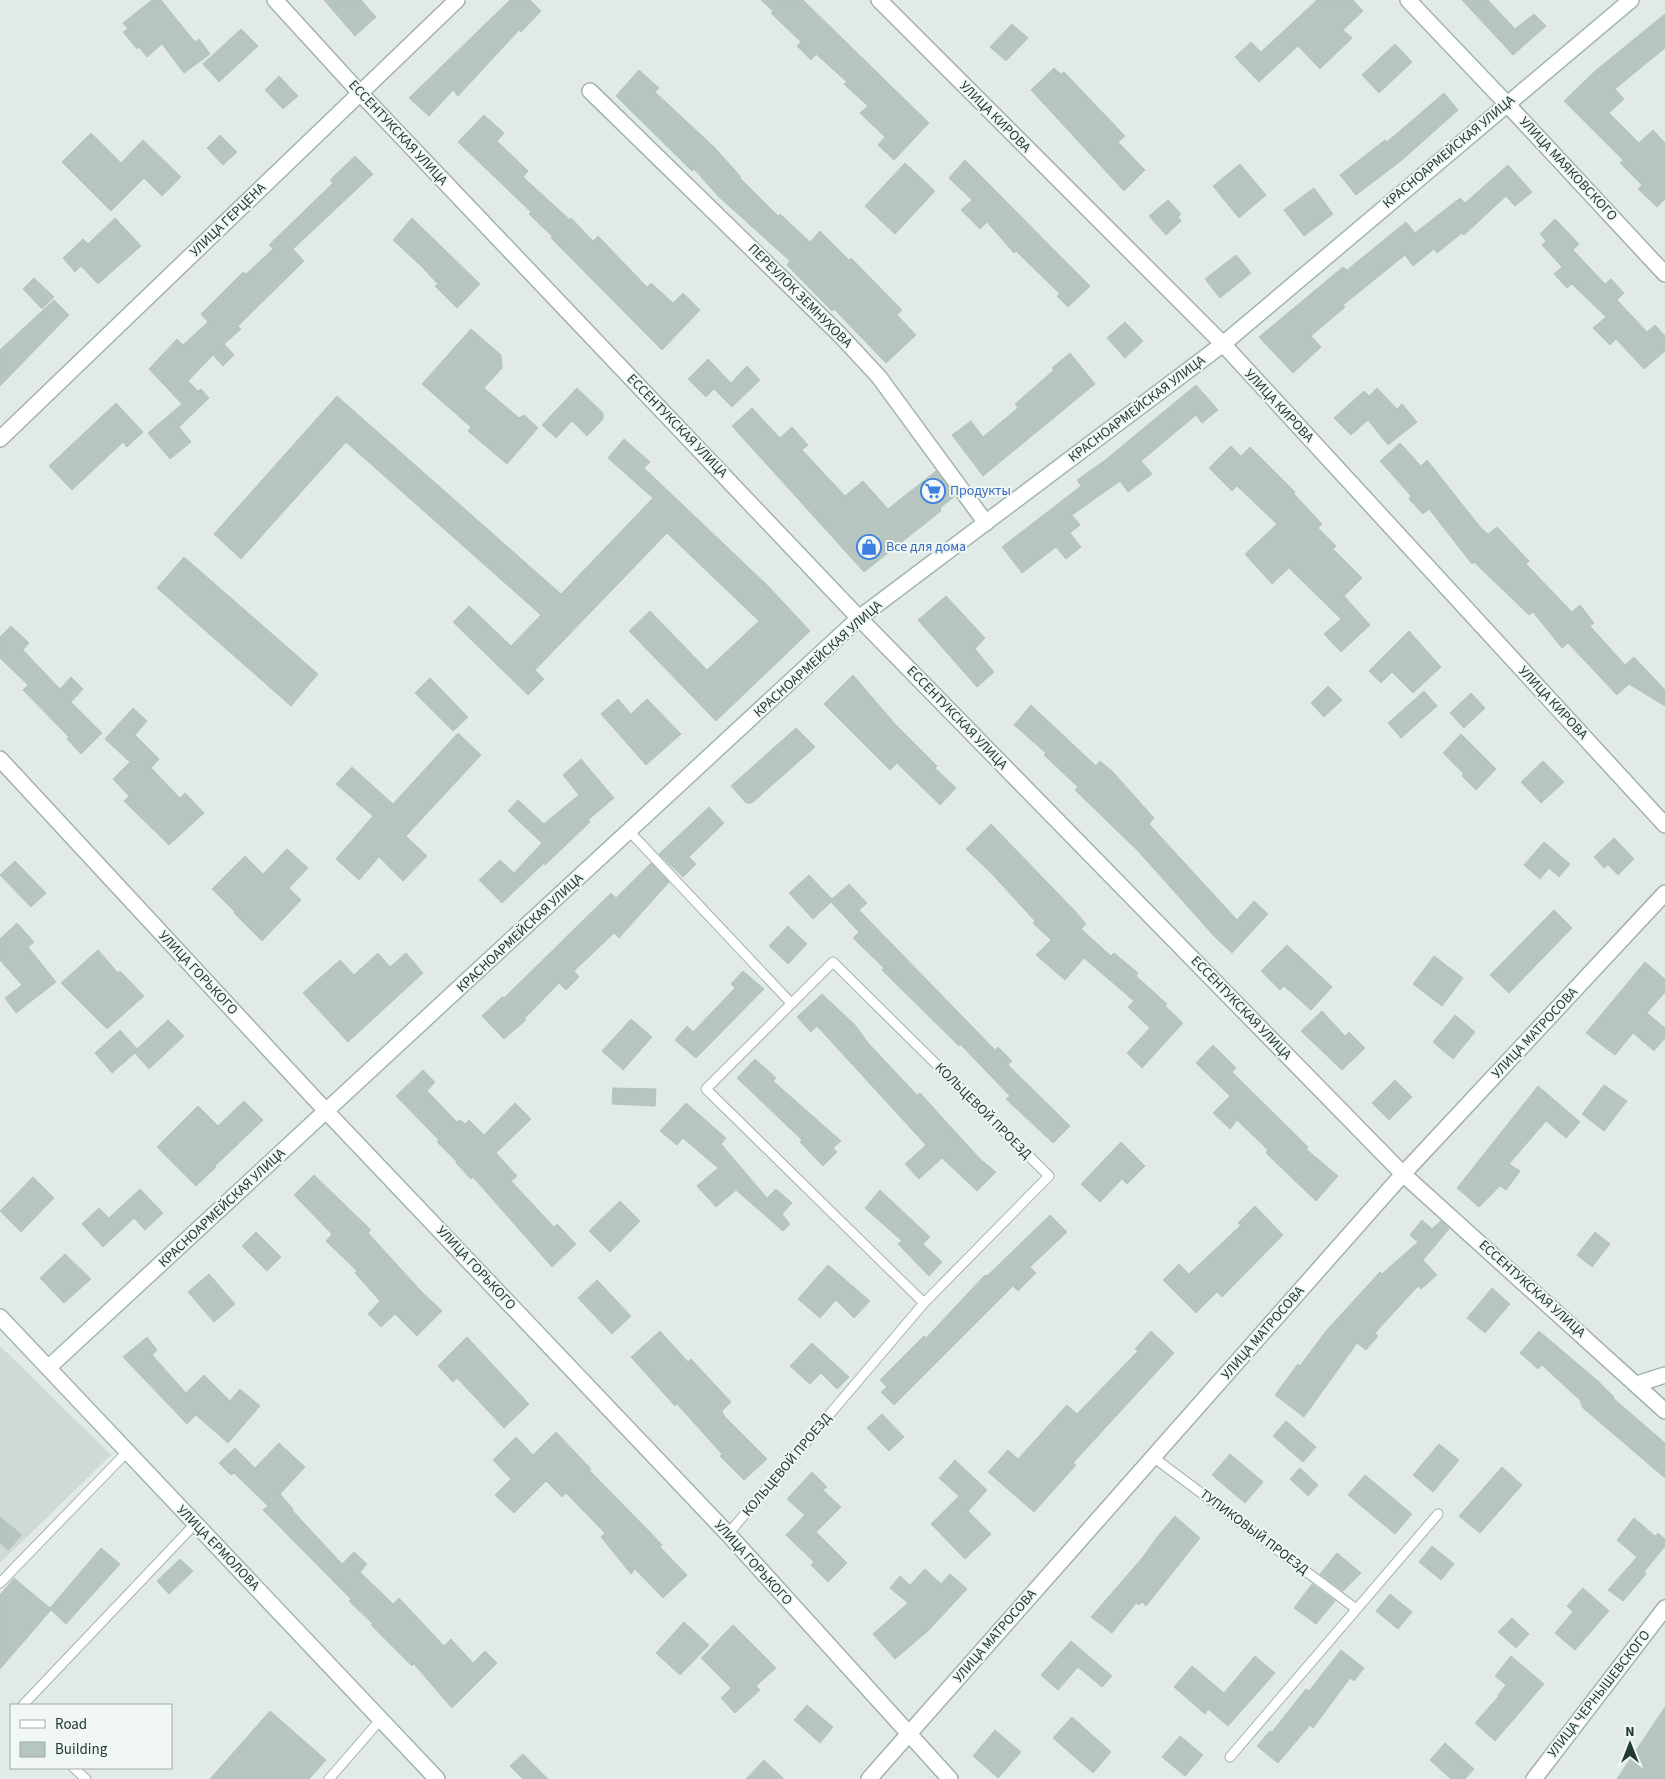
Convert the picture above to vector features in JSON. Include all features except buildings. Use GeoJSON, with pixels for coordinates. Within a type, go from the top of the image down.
{"type":"FeatureCollection","features":[{"type":"Feature","properties":{"kind":"street","name":"ЕССЕНТУКСКАЯ УЛИЦА"},"geometry":{"type":"LineString","coordinates":[[275,0],[360,93],[859,618],[1403,1174],[1665,1411]]}},
{"type":"Feature","properties":{"kind":"street","name":"УЛИЦА ГЕРЦЕНА"},"geometry":{"type":"LineString","coordinates":[[0,439],[457,0]]}},
{"type":"Feature","properties":{"kind":"street","name":"УЛИЦА КИРОВА"},"geometry":{"type":"LineString","coordinates":[[879,0],[1223,344],[1665,824]]}},
{"type":"Feature","properties":{"kind":"street","name":"УЛИЦА МАЯКОВСКОГО"},"geometry":{"type":"LineString","coordinates":[[1408,0],[1665,274]]}},
{"type":"Feature","properties":{"kind":"street","name":"КРАСНОАРМЕЙСКАЯ УЛИЦА"},"geometry":{"type":"LineString","coordinates":[[48,1368],[859,618],[1223,344],[1631,0]]}},
{"type":"Feature","properties":{"kind":"street","name":"ПЕРЕУЛОК ЗЕМНУХОВА"},"geometry":{"type":"LineString","coordinates":[[590,91],[840,335],[878,377],[986,523]]}},
{"type":"Feature","properties":{"kind":"street","name":"УЛИЦА ГОРЬКОГО"},"geometry":{"type":"LineString","coordinates":[[0,759],[327,1112],[728,1534],[908,1735],[950,1779]]}},
{"type":"Feature","properties":{"kind":"street","name":"УЛИЦА МАТРОСОВА"},"geometry":{"type":"LineString","coordinates":[[869,1779],[1403,1174],[1665,893]]}},
{"type":"Feature","properties":{"kind":"street","name":"УЛИЦА ЕРМОЛОВА"},"geometry":{"type":"LineString","coordinates":[[0,1317],[437,1779]]}},
{"type":"Feature","properties":{"kind":"street"},"geometry":{"type":"LineString","coordinates":[[1637,1384],[1665,1375]]}},
{"type":"Feature","properties":{"kind":"street","name":"УЛИЦА ЧЕРНЫШЕВСКОГО"},"geometry":{"type":"LineString","coordinates":[[1534,1779],[1665,1608]]}},
{"type":"Feature","properties":{"kind":"lane"},"geometry":{"type":"LineString","coordinates":[[629,831],[791,1002]]}},
{"type":"Feature","properties":{"kind":"lane","name":"КОЛЬЦЕВОЙ ПРОЕЗД"},"geometry":{"type":"LineString","coordinates":[[728,1534],[924,1303],[1049,1176],[833,962],[706,1089],[924,1303]]}},
{"type":"Feature","properties":{"kind":"lane"},"geometry":{"type":"LineString","coordinates":[[0,1583],[126,1452]]}},
{"type":"Feature","properties":{"kind":"lane","name":"ТУПИКОВЫЙ ПРОЕЗД"},"geometry":{"type":"LineString","coordinates":[[1153,1457],[1355,1608]]}},
{"type":"Feature","properties":{"kind":"lane"},"geometry":{"type":"LineString","coordinates":[[1230,1756],[1355,1608],[1438,1514]]}},
{"type":"Feature","properties":{"kind":"lane"},"geometry":{"type":"LineString","coordinates":[[24,1704],[195,1524]]}},
{"type":"Feature","properties":{"kind":"lane"},"geometry":{"type":"LineString","coordinates":[[329,1779],[381,1719]]}},
{"type":"Feature","properties":{"kind":"lane"},"geometry":{"type":"LineString","coordinates":[[75,1769],[86,1779]]}},
{"type":"Feature","properties":{"kind":"shaded area"},"geometry":{"type":"Polygon","coordinates":[[[0,1346],[111,1455],[0,1563],[0,1346]]]}},
{"type":"Feature","properties":{"kind":"place","name":"Продукты"},"geometry":{"type":"Point","coordinates":[933,491]}},
{"type":"Feature","properties":{"kind":"place","name":"Все для дома"},"geometry":{"type":"Point","coordinates":[869,547]}}]}
